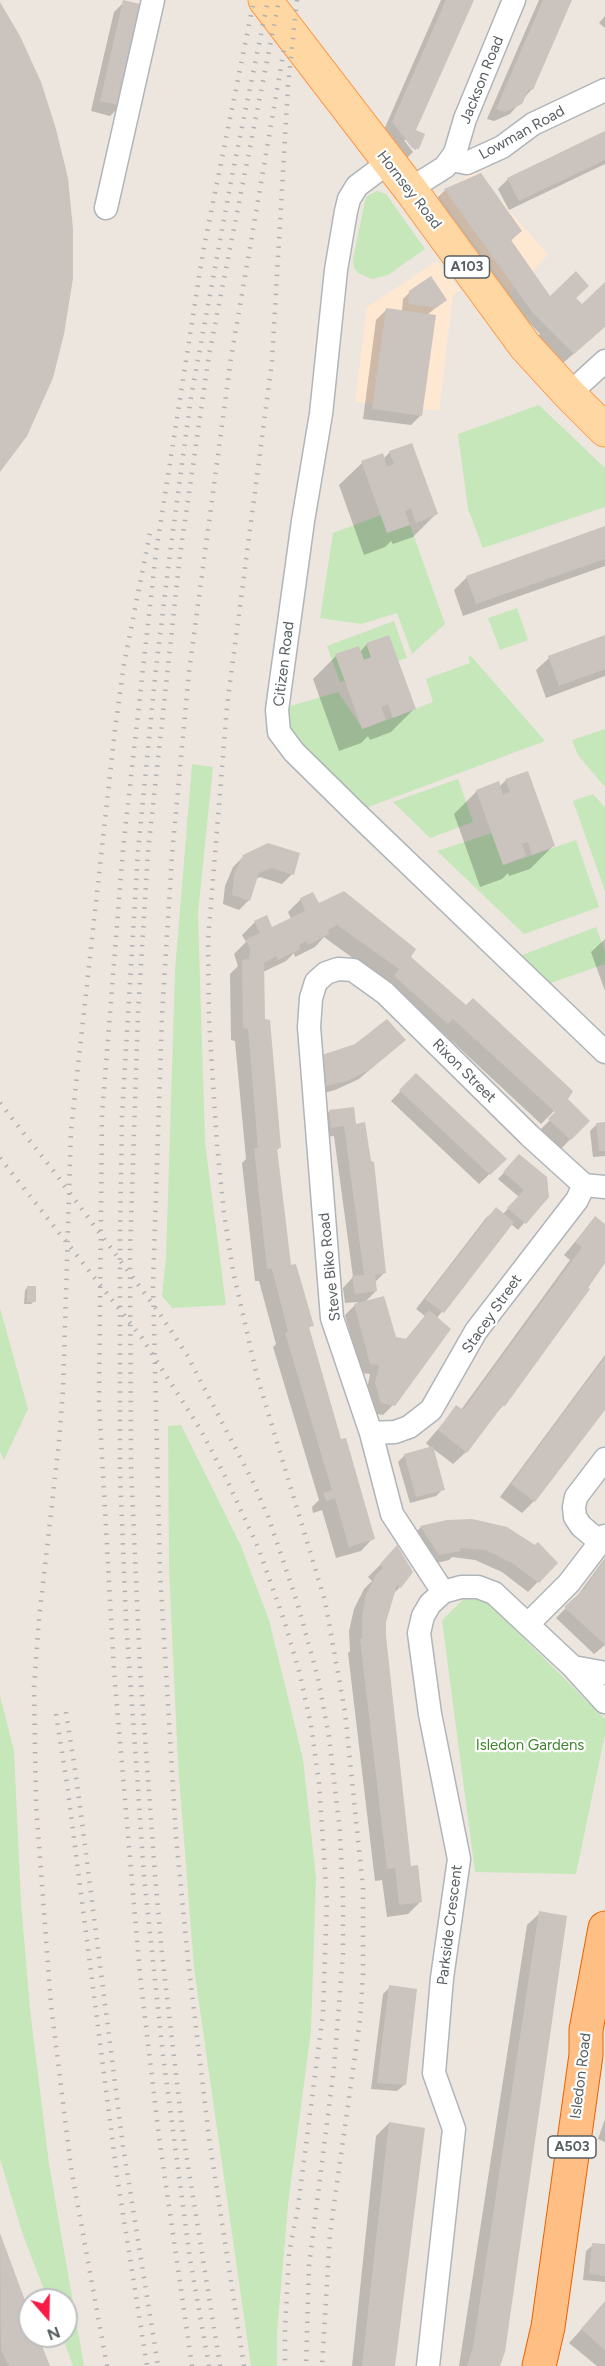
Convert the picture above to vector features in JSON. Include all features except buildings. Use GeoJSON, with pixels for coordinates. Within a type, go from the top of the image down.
{"type":"FeatureCollection","features":[{"type":"Feature","properties":{"kind":"highway","name":"Isledon Road"},"geometry":{"type":"LineString","coordinates":[[539,2366],[548,2327],[586,2055],[595,2032],[605,1928]]}},
{"type":"Feature","properties":{"kind":"main road","name":"Hornsey Road"},"geometry":{"type":"LineString","coordinates":[[265,0],[410,189],[525,346],[605,430]]}},
{"type":"Feature","properties":{"kind":"street"},"geometry":{"type":"LineString","coordinates":[[106,208],[153,0]]}},
{"type":"Feature","properties":{"kind":"street","name":"Jackson Road"},"geometry":{"type":"LineString","coordinates":[[451,160],[514,0]]}},
{"type":"Feature","properties":{"kind":"street","name":"Lowman Road"},"geometry":{"type":"LineString","coordinates":[[451,160],[467,163],[502,147],[533,124],[605,90]]}},
{"type":"Feature","properties":{"kind":"street"},"geometry":{"type":"LineString","coordinates":[[410,189],[445,167],[451,160]]}},
{"type":"Feature","properties":{"kind":"street","name":"Citizen Road"},"geometry":{"type":"LineString","coordinates":[[389,162],[357,186],[349,199],[346,211],[336,270],[321,414],[304,509],[277,710],[279,732],[294,752],[605,1052]]}},
{"type":"Feature","properties":{"kind":"street"},"geometry":{"type":"LineString","coordinates":[[569,394],[605,361]]}},
{"type":"Feature","properties":{"kind":"street","name":"Rixon Street"},"geometry":{"type":"LineString","coordinates":[[338,969],[353,970],[385,993],[530,1136],[595,1186]]}},
{"type":"Feature","properties":{"kind":"street","name":"Steve Biko Road"},"geometry":{"type":"LineString","coordinates":[[338,969],[326,973],[316,982],[310,998],[310,1038],[332,1318],[371,1433],[392,1514],[442,1593]]}},
{"type":"Feature","properties":{"kind":"street","name":"Stacey Street"},"geometry":{"type":"LineString","coordinates":[[371,1433],[395,1432],[409,1427],[431,1410],[476,1331],[577,1200],[595,1186]]}},
{"type":"Feature","properties":{"kind":"street"},"geometry":{"type":"LineString","coordinates":[[528,1624],[569,1583],[602,1539],[581,1526],[575,1517],[574,1507],[576,1497],[605,1459]]}},
{"type":"Feature","properties":{"kind":"street"},"geometry":{"type":"LineString","coordinates":[[442,1593],[461,1587],[478,1587],[494,1593],[573,1667],[605,1702]]}},
{"type":"Feature","properties":{"kind":"street","name":"Parkside Crescent"},"geometry":{"type":"LineString","coordinates":[[428,2366],[454,2129],[434,2073],[442,1978],[459,1859],[429,1714],[419,1633],[423,1616],[430,1604],[442,1593]]}},
{"type":"Feature","properties":{"kind":"street"},"geometry":{"type":"LineString","coordinates":[[573,1667],[605,1672]]}},
{"type":"Feature","properties":{"kind":"shaded area"},"geometry":{"type":"Polygon","coordinates":[[[476,172],[548,255],[510,292],[438,194],[476,172]]]}},
{"type":"Feature","properties":{"kind":"shaded area"},"geometry":{"type":"Polygon","coordinates":[[[437,261],[460,290],[453,295],[439,411],[355,402],[367,307],[437,261]]]}},
{"type":"Feature","properties":{"kind":"green space"},"geometry":{"type":"Polygon","coordinates":[[[377,191],[386,194],[425,249],[388,275],[372,279],[358,273],[354,268],[353,259],[365,201],[367,196],[377,191]]]}},
{"type":"Feature","properties":{"kind":"green space"},"geometry":{"type":"Polygon","coordinates":[[[539,405],[605,468],[605,507],[483,548],[468,509],[458,434],[539,405]]]}},
{"type":"Feature","properties":{"kind":"green space"},"geometry":{"type":"Polygon","coordinates":[[[381,515],[410,525],[445,624],[412,654],[397,613],[361,624],[320,618],[333,533],[381,515]]]}},
{"type":"Feature","properties":{"kind":"green space"},"geometry":{"type":"Polygon","coordinates":[[[517,608],[528,640],[500,650],[488,618],[517,608]]]}},
{"type":"Feature","properties":{"kind":"green space"},"geometry":{"type":"Polygon","coordinates":[[[394,621],[407,658],[398,661],[389,635],[366,643],[371,657],[364,660],[359,646],[335,654],[345,681],[340,682],[327,646],[394,621]]]}},
{"type":"Feature","properties":{"kind":"green space"},"geometry":{"type":"Polygon","coordinates":[[[471,656],[545,741],[355,812],[294,752],[277,710],[338,692],[363,729],[433,702],[426,679],[470,663],[468,657],[471,656]]]}},
{"type":"Feature","properties":{"kind":"green space"},"geometry":{"type":"Polygon","coordinates":[[[605,729],[604,786],[578,755],[572,740],[605,729]]]}},
{"type":"Feature","properties":{"kind":"green space"},"geometry":{"type":"Polygon","coordinates":[[[192,764],[213,767],[198,913],[205,1143],[226,1305],[172,1308],[162,1296],[166,1257],[175,970],[192,764]]]}},
{"type":"Feature","properties":{"kind":"green space"},"geometry":{"type":"Polygon","coordinates":[[[458,779],[473,822],[430,838],[393,802],[458,779]]]}},
{"type":"Feature","properties":{"kind":"green space"},"geometry":{"type":"Polygon","coordinates":[[[593,794],[605,807],[605,891],[573,801],[593,794]]]}},
{"type":"Feature","properties":{"kind":"green space"},"geometry":{"type":"Polygon","coordinates":[[[492,833],[504,865],[576,840],[599,907],[524,934],[437,851],[492,833]]]}},
{"type":"Feature","properties":{"kind":"green space"},"geometry":{"type":"Polygon","coordinates":[[[596,927],[605,951],[605,964],[545,985],[517,957],[596,927]]]}},
{"type":"Feature","properties":{"kind":"green space"},"geometry":{"type":"Polygon","coordinates":[[[0,1308],[28,1409],[4,1460],[0,1451],[0,1308]]]}},
{"type":"Feature","properties":{"kind":"green space"},"geometry":{"type":"Polygon","coordinates":[[[181,1425],[241,1546],[269,1620],[303,1759],[316,1878],[311,2030],[288,2205],[277,2332],[277,2366],[251,2366],[194,1968],[178,1763],[169,1568],[168,1426],[181,1425]]]}},
{"type":"Feature","properties":{"kind":"green space","name":"Isledon Gardens"},"geometry":{"type":"Polygon","coordinates":[[[467,1596],[486,1601],[605,1719],[605,1734],[576,1874],[475,1872],[442,1620],[467,1596]]]}},
{"type":"Feature","properties":{"kind":"green space"},"geometry":{"type":"Polygon","coordinates":[[[0,1696],[14,1751],[21,1902],[30,2009],[49,2164],[70,2288],[43,2288],[23,2235],[0,2159],[0,1696]]]}},
{"type":"Feature","properties":{"kind":"green space"},"geometry":{"type":"Polygon","coordinates":[[[78,2331],[84,2366],[73,2366],[66,2348],[78,2348],[78,2331]]]}},
{"type":"Feature","properties":{"kind":"railway"},"geometry":{"type":"LineString","coordinates":[[192,2366],[159,2137],[140,1975],[114,1671],[99,1402],[102,1115],[123,849],[156,552],[203,252],[254,0]]}},
{"type":"Feature","properties":{"kind":"railway"},"geometry":{"type":"LineString","coordinates":[[209,2366],[190,2259],[163,2055],[144,1877],[126,1620],[120,1474],[122,1115],[138,851],[170,553],[191,397],[232,176],[268,0]]}},
{"type":"Feature","properties":{"kind":"railway"},"geometry":{"type":"LineString","coordinates":[[220,2366],[183,2134],[155,1875],[140,1668],[131,1467],[130,1252],[138,1013],[148,852],[180,555],[209,355],[279,0]]}},
{"type":"Feature","properties":{"kind":"railway"},"geometry":{"type":"LineString","coordinates":[[297,0],[288,86],[272,361],[227,706],[208,941],[209,1020],[217,1145],[233,1271],[257,1376],[325,1601],[345,1712],[363,1888],[363,1975],[360,2020],[330,2233],[322,2366]]}},
{"type":"Feature","properties":{"kind":"railway"},"geometry":{"type":"LineString","coordinates":[[244,2366],[209,2138],[176,1837],[160,1572],[153,1285],[162,1015],[172,855],[189,672],[231,358],[284,49]]}},
{"type":"Feature","properties":{"kind":"railway"},"geometry":{"type":"LineString","coordinates":[[107,2366],[71,2168],[51,2005],[36,1805],[34,1687],[63,1390],[71,1130],[115,729],[124,664],[150,533]]}},
{"type":"Feature","properties":{"kind":"railway"},"geometry":{"type":"LineString","coordinates":[[0,1103],[160,1314],[187,1355],[252,1480],[268,1516],[297,1602],[318,1678],[329,1737],[340,1832],[343,1954],[334,2067],[309,2266],[306,2366]]}},
{"type":"Feature","properties":{"kind":"railway"},"geometry":{"type":"LineString","coordinates":[[0,1158],[142,1338],[199,1427],[258,1547],[299,1671],[311,1725],[319,1783],[327,1900],[323,2013],[298,2207],[289,2253],[285,2366]]}},
{"type":"Feature","properties":{"kind":"railway"},"geometry":{"type":"LineString","coordinates":[[66,1712],[123,2146],[158,2366]]}},
{"type":"Feature","properties":{"kind":"railway"},"geometry":{"type":"LineString","coordinates":[[56,1714],[117,2176],[147,2366]]}}]}
